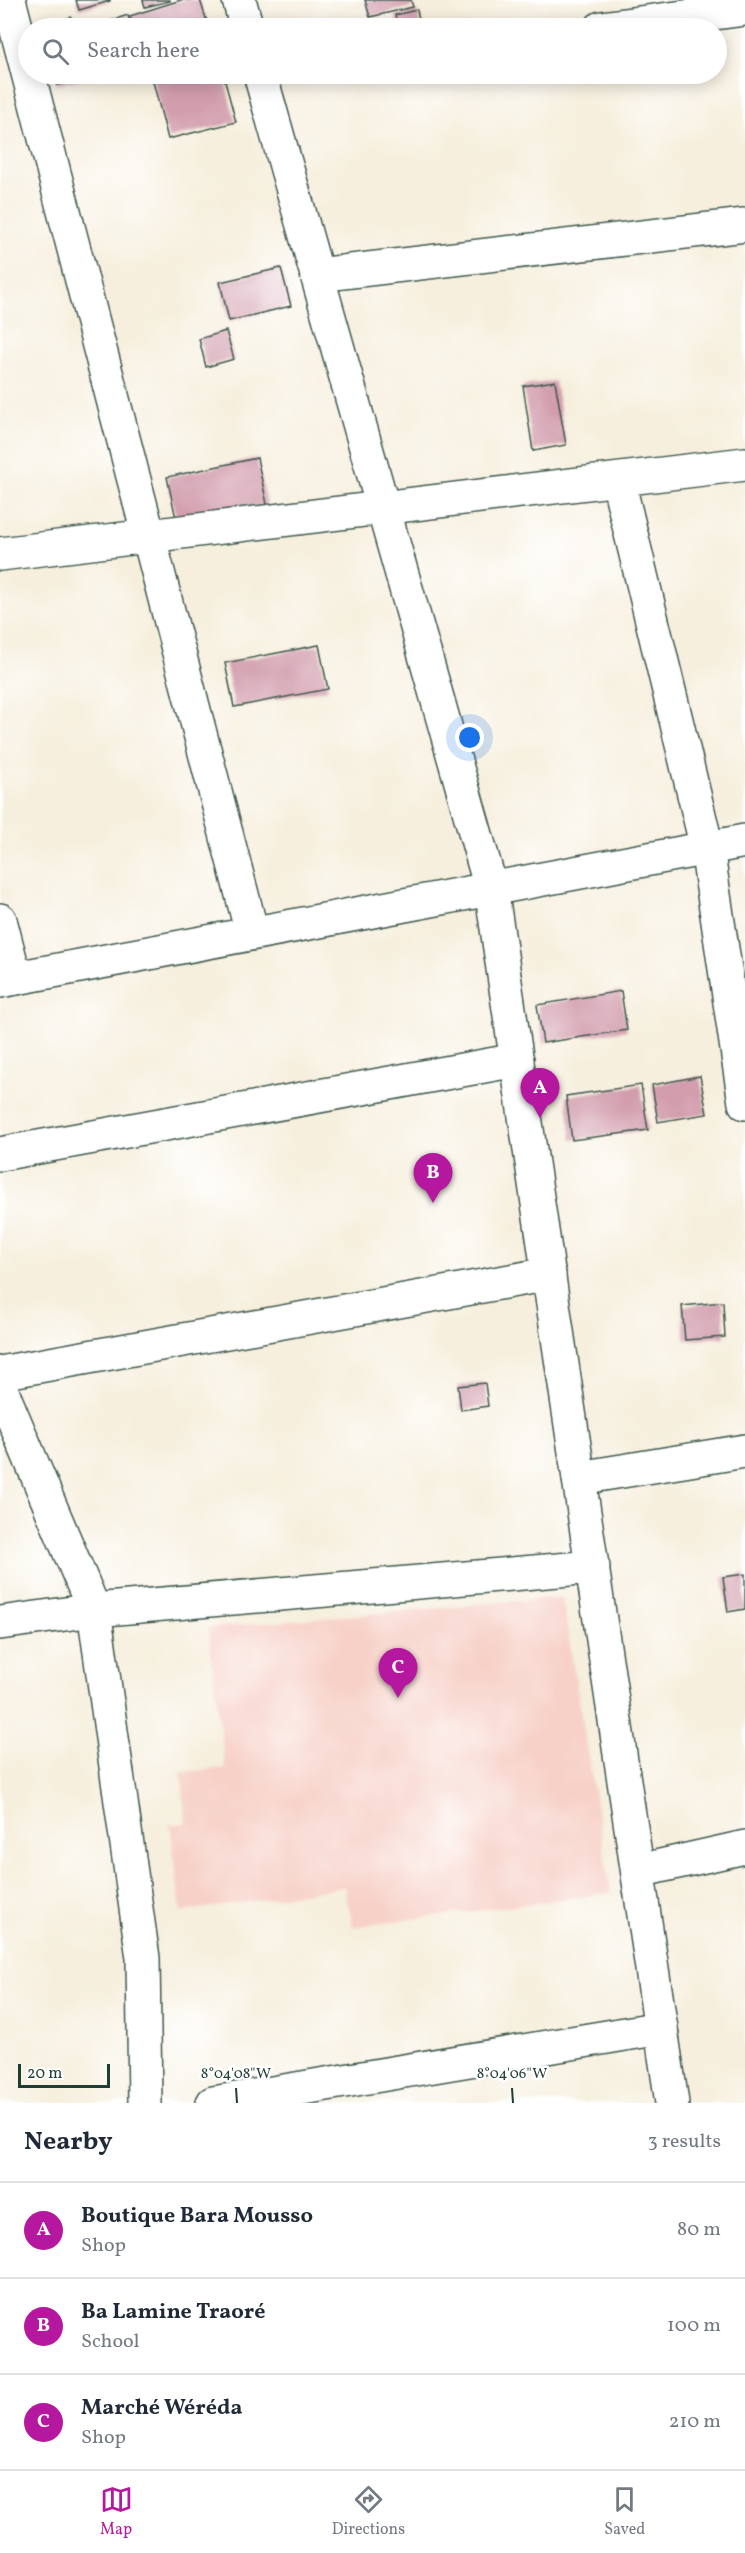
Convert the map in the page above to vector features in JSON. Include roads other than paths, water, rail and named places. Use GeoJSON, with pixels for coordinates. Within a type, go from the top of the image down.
{"type":"FeatureCollection","features":[{"type":"Feature","properties":{"kind":"street"},"geometry":{"type":"LineString","coordinates":[[9,0],[18,35]]}},
{"type":"Feature","properties":{"kind":"street"},"geometry":{"type":"LineString","coordinates":[[239,0],[244,18]]}},
{"type":"Feature","properties":{"kind":"street"},"geometry":{"type":"LineString","coordinates":[[677,18],[745,9]]}},
{"type":"Feature","properties":{"kind":"street"},"geometry":{"type":"LineString","coordinates":[[31,84],[252,933]]}},
{"type":"Feature","properties":{"kind":"street"},"geometry":{"type":"LineString","coordinates":[[268,84],[317,276],[492,888],[672,2103]]}},
{"type":"Feature","properties":{"kind":"street"},"geometry":{"type":"LineString","coordinates":[[317,276],[745,225]]}},
{"type":"Feature","properties":{"kind":"street"},"geometry":{"type":"LineString","coordinates":[[0,554],[745,464]]}},
{"type":"Feature","properties":{"kind":"street"},"geometry":{"type":"LineString","coordinates":[[618,480],[706,848],[745,1103]]}},
{"type":"Feature","properties":{"kind":"street"},"geometry":{"type":"LineString","coordinates":[[0,920],[7,979],[745,841]]}},
{"type":"Feature","properties":{"kind":"street"},"geometry":{"type":"LineString","coordinates":[[0,1154],[517,1060]]}},
{"type":"Feature","properties":{"kind":"street"},"geometry":{"type":"LineString","coordinates":[[0,1373],[549,1274]]}},
{"type":"Feature","properties":{"kind":"street"},"geometry":{"type":"LineString","coordinates":[[0,1387],[94,1610],[142,1958],[145,2103]]}},
{"type":"Feature","properties":{"kind":"street"},"geometry":{"type":"LineString","coordinates":[[579,1478],[745,1451]]}},
{"type":"Feature","properties":{"kind":"street"},"geometry":{"type":"LineString","coordinates":[[0,1623],[94,1610],[593,1567]]}},
{"type":"Feature","properties":{"kind":"street"},"geometry":{"type":"LineString","coordinates":[[638,1870],[745,1846]]}},
{"type":"Feature","properties":{"kind":"street"},"geometry":{"type":"LineString","coordinates":[[213,2103],[661,2028]]}},
{"type":"Feature","properties":{"kind":"place","name":"Boutique Bara Mousso"},"geometry":{"type":"Point","coordinates":[540,1118]}},
{"type":"Feature","properties":{"kind":"place","name":"Ba Lamine Traoré"},"geometry":{"type":"Point","coordinates":[433,1203]}},
{"type":"Feature","properties":{"kind":"place","name":"Marché Wéréda"},"geometry":{"type":"Point","coordinates":[398,1698]}}]}
